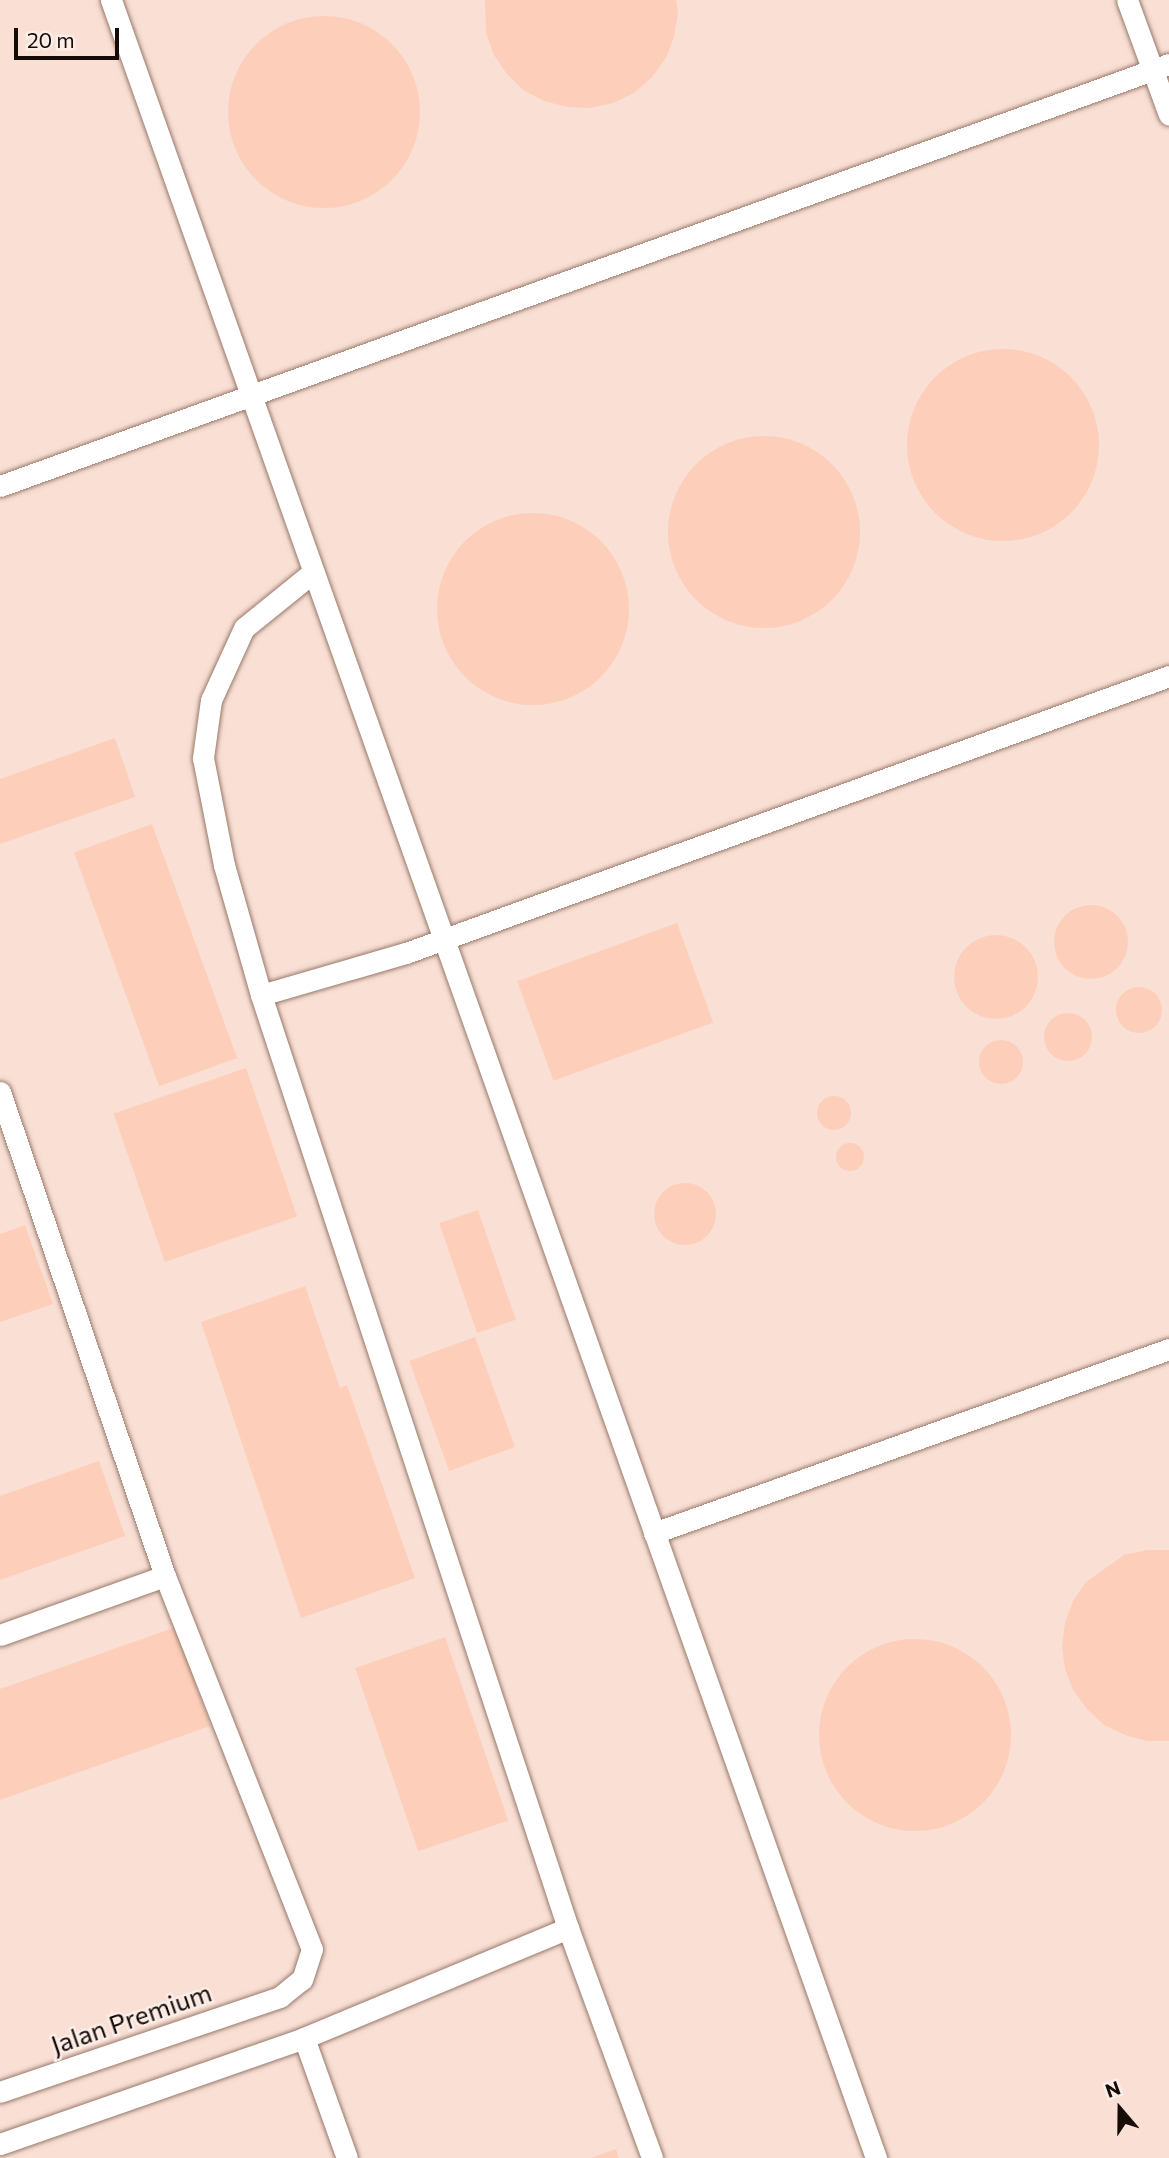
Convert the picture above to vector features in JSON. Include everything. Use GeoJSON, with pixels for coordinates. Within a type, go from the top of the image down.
{"type":"FeatureCollection","features":[{"type":"Feature","properties":{"kind":"lane"},"geometry":{"type":"LineString","coordinates":[[111,0],[250,399],[876,2158]]}},
{"type":"Feature","properties":{"kind":"lane"},"geometry":{"type":"LineString","coordinates":[[1128,0],[1161,67],[1169,115]]}},
{"type":"Feature","properties":{"kind":"lane"},"geometry":{"type":"LineString","coordinates":[[0,486],[250,399],[1161,67]]}},
{"type":"Feature","properties":{"kind":"lane"},"geometry":{"type":"LineString","coordinates":[[312,573],[244,628],[211,700],[203,758],[224,865],[261,996],[568,1928],[652,2158]]}},
{"type":"Feature","properties":{"kind":"lane"},"geometry":{"type":"LineString","coordinates":[[261,996],[406,953],[1169,676]]}},
{"type":"Feature","properties":{"kind":"lane"},"geometry":{"type":"LineString","coordinates":[[0,1092],[7,1133],[165,1576],[0,1635]]}},
{"type":"Feature","properties":{"kind":"lane"},"geometry":{"type":"LineString","coordinates":[[654,1533],[1169,1349]]}},
{"type":"Feature","properties":{"kind":"lane","name":"Jalan Premium"},"geometry":{"type":"LineString","coordinates":[[0,2092],[280,1997],[302,1979],[312,1949],[165,1576]]}},
{"type":"Feature","properties":{"kind":"lane"},"geometry":{"type":"LineString","coordinates":[[0,2144],[304,2038],[568,1928]]}},
{"type":"Feature","properties":{"kind":"lane"},"geometry":{"type":"LineString","coordinates":[[304,2038],[347,2158]]}},
{"type":"Feature","properties":{"kind":"shaded area"},"geometry":{"type":"Polygon","coordinates":[[[0,0],[1169,0],[1169,2158],[0,2158],[0,0]]]}},
{"type":"Feature","properties":{"kind":"building"},"geometry":{"type":"Polygon","coordinates":[[[485,0],[676,0],[678,13],[674,37],[666,58],[652,77],[634,93],[613,103],[590,108],[567,107],[544,101],[523,90],[507,74],[494,55],[486,33],[485,0]]]}},
{"type":"Feature","properties":{"kind":"building"},"geometry":{"type":"Polygon","coordinates":[[[324,16],[343,17],[361,23],[392,44],[413,75],[419,93],[419,131],[413,149],[392,180],[361,201],[343,207],[324,208],[305,207],[287,201],[256,180],[235,149],[229,131],[228,112],[229,93],[235,75],[256,44],[287,23],[305,17],[324,16]]]}},
{"type":"Feature","properties":{"kind":"building"},"geometry":{"type":"Polygon","coordinates":[[[1003,349],[1022,350],[1040,356],[1071,377],[1092,408],[1098,426],[1098,464],[1092,482],[1071,513],[1040,534],[1022,540],[1003,541],[984,540],[966,534],[935,513],[914,482],[908,464],[907,445],[908,426],[914,408],[935,377],[966,356],[984,350],[1003,349]]]}},
{"type":"Feature","properties":{"kind":"building"},"geometry":{"type":"Polygon","coordinates":[[[764,436],[783,437],[801,443],[832,464],[853,495],[859,513],[859,551],[853,569],[832,600],[801,621],[783,627],[764,628],[745,627],[727,621],[696,600],[675,569],[669,551],[668,532],[669,513],[675,495],[696,464],[727,443],[745,437],[764,436]]]}},
{"type":"Feature","properties":{"kind":"building"},"geometry":{"type":"Polygon","coordinates":[[[533,513],[552,514],[570,520],[601,541],[622,572],[628,590],[628,628],[622,646],[601,677],[570,698],[552,704],[533,705],[514,704],[496,698],[465,677],[444,646],[438,628],[437,609],[438,590],[444,572],[465,541],[496,520],[514,514],[533,513]]]}},
{"type":"Feature","properties":{"kind":"building"},"geometry":{"type":"Polygon","coordinates":[[[115,738],[135,797],[0,844],[0,779],[115,738]]]}},
{"type":"Feature","properties":{"kind":"building"},"geometry":{"type":"Polygon","coordinates":[[[152,824],[237,1058],[159,1086],[74,852],[152,824]]]}},
{"type":"Feature","properties":{"kind":"building"},"geometry":{"type":"Polygon","coordinates":[[[1091,905],[1105,908],[1117,916],[1125,928],[1128,942],[1125,956],[1117,968],[1105,976],[1091,979],[1077,976],[1065,968],[1057,956],[1054,942],[1057,928],[1065,916],[1077,908],[1091,905]]]}},
{"type":"Feature","properties":{"kind":"building"},"geometry":{"type":"Polygon","coordinates":[[[677,923],[713,1023],[554,1081],[517,981],[677,923]]]}},
{"type":"Feature","properties":{"kind":"building"},"geometry":{"type":"Polygon","coordinates":[[[996,935],[1012,938],[1026,947],[1035,961],[1038,977],[1035,993],[1026,1007],[1012,1016],[996,1019],[980,1016],[966,1007],[957,993],[954,977],[957,961],[966,947],[980,938],[996,935]]]}},
{"type":"Feature","properties":{"kind":"building"},"geometry":{"type":"Polygon","coordinates":[[[1139,987],[1155,994],[1162,1010],[1155,1026],[1139,1033],[1123,1026],[1116,1010],[1123,994],[1139,987]]]}},
{"type":"Feature","properties":{"kind":"building"},"geometry":{"type":"Polygon","coordinates":[[[1068,1013],[1085,1020],[1092,1037],[1085,1054],[1068,1061],[1051,1054],[1044,1037],[1051,1020],[1068,1013]]]}},
{"type":"Feature","properties":{"kind":"building"},"geometry":{"type":"Polygon","coordinates":[[[1001,1040],[1016,1047],[1023,1062],[1016,1077],[1001,1084],[986,1077],[979,1062],[986,1047],[1001,1040]]]}},
{"type":"Feature","properties":{"kind":"building"},"geometry":{"type":"Polygon","coordinates":[[[246,1068],[297,1216],[165,1262],[114,1114],[246,1068]]]}},
{"type":"Feature","properties":{"kind":"building"},"geometry":{"type":"Polygon","coordinates":[[[834,1096],[846,1101],[851,1113],[846,1125],[834,1130],[822,1125],[817,1113],[822,1101],[834,1096]]]}},
{"type":"Feature","properties":{"kind":"building"},"geometry":{"type":"Polygon","coordinates":[[[850,1143],[860,1147],[864,1157],[860,1167],[850,1171],[840,1167],[836,1157],[840,1147],[850,1143]]]}},
{"type":"Feature","properties":{"kind":"building"},"geometry":{"type":"Polygon","coordinates":[[[685,1183],[697,1185],[707,1192],[714,1202],[714,1226],[707,1236],[697,1243],[685,1245],[673,1243],[663,1236],[656,1226],[654,1214],[656,1202],[663,1192],[673,1185],[685,1183]]]}},
{"type":"Feature","properties":{"kind":"building"},"geometry":{"type":"Polygon","coordinates":[[[478,1210],[516,1320],[477,1333],[439,1223],[478,1210]]]}},
{"type":"Feature","properties":{"kind":"building"},"geometry":{"type":"Polygon","coordinates":[[[25,1225],[53,1304],[0,1322],[0,1234],[25,1225]]]}},
{"type":"Feature","properties":{"kind":"building"},"geometry":{"type":"Polygon","coordinates":[[[305,1286],[340,1388],[347,1385],[415,1578],[301,1618],[201,1322],[305,1286]]]}},
{"type":"Feature","properties":{"kind":"building"},"geometry":{"type":"Polygon","coordinates":[[[475,1337],[515,1447],[449,1471],[409,1361],[475,1337]]]}},
{"type":"Feature","properties":{"kind":"building"},"geometry":{"type":"Polygon","coordinates":[[[99,1461],[125,1536],[0,1580],[0,1496],[99,1461]]]}},
{"type":"Feature","properties":{"kind":"building"},"geometry":{"type":"Polygon","coordinates":[[[1147,1550],[1169,1550],[1169,1741],[1147,1741],[1104,1725],[1087,1709],[1073,1690],[1065,1669],[1062,1646],[1065,1623],[1073,1601],[1086,1582],[1124,1555],[1147,1550]]]}},
{"type":"Feature","properties":{"kind":"building"},"geometry":{"type":"Polygon","coordinates":[[[176,1627],[210,1726],[0,1800],[0,1689],[176,1627]]]}},
{"type":"Feature","properties":{"kind":"building"},"geometry":{"type":"Polygon","coordinates":[[[445,1637],[508,1820],[418,1851],[355,1668],[445,1637]]]}},
{"type":"Feature","properties":{"kind":"building"},"geometry":{"type":"Polygon","coordinates":[[[915,1639],[952,1646],[983,1667],[1004,1698],[1011,1735],[1004,1772],[983,1803],[952,1824],[915,1831],[878,1824],[847,1803],[826,1772],[819,1735],[826,1698],[847,1667],[878,1646],[915,1639]]]}},
{"type":"Feature","properties":{"kind":"building"},"geometry":{"type":"Polygon","coordinates":[[[616,2149],[619,2158],[591,2158],[616,2149]]]}}]}
